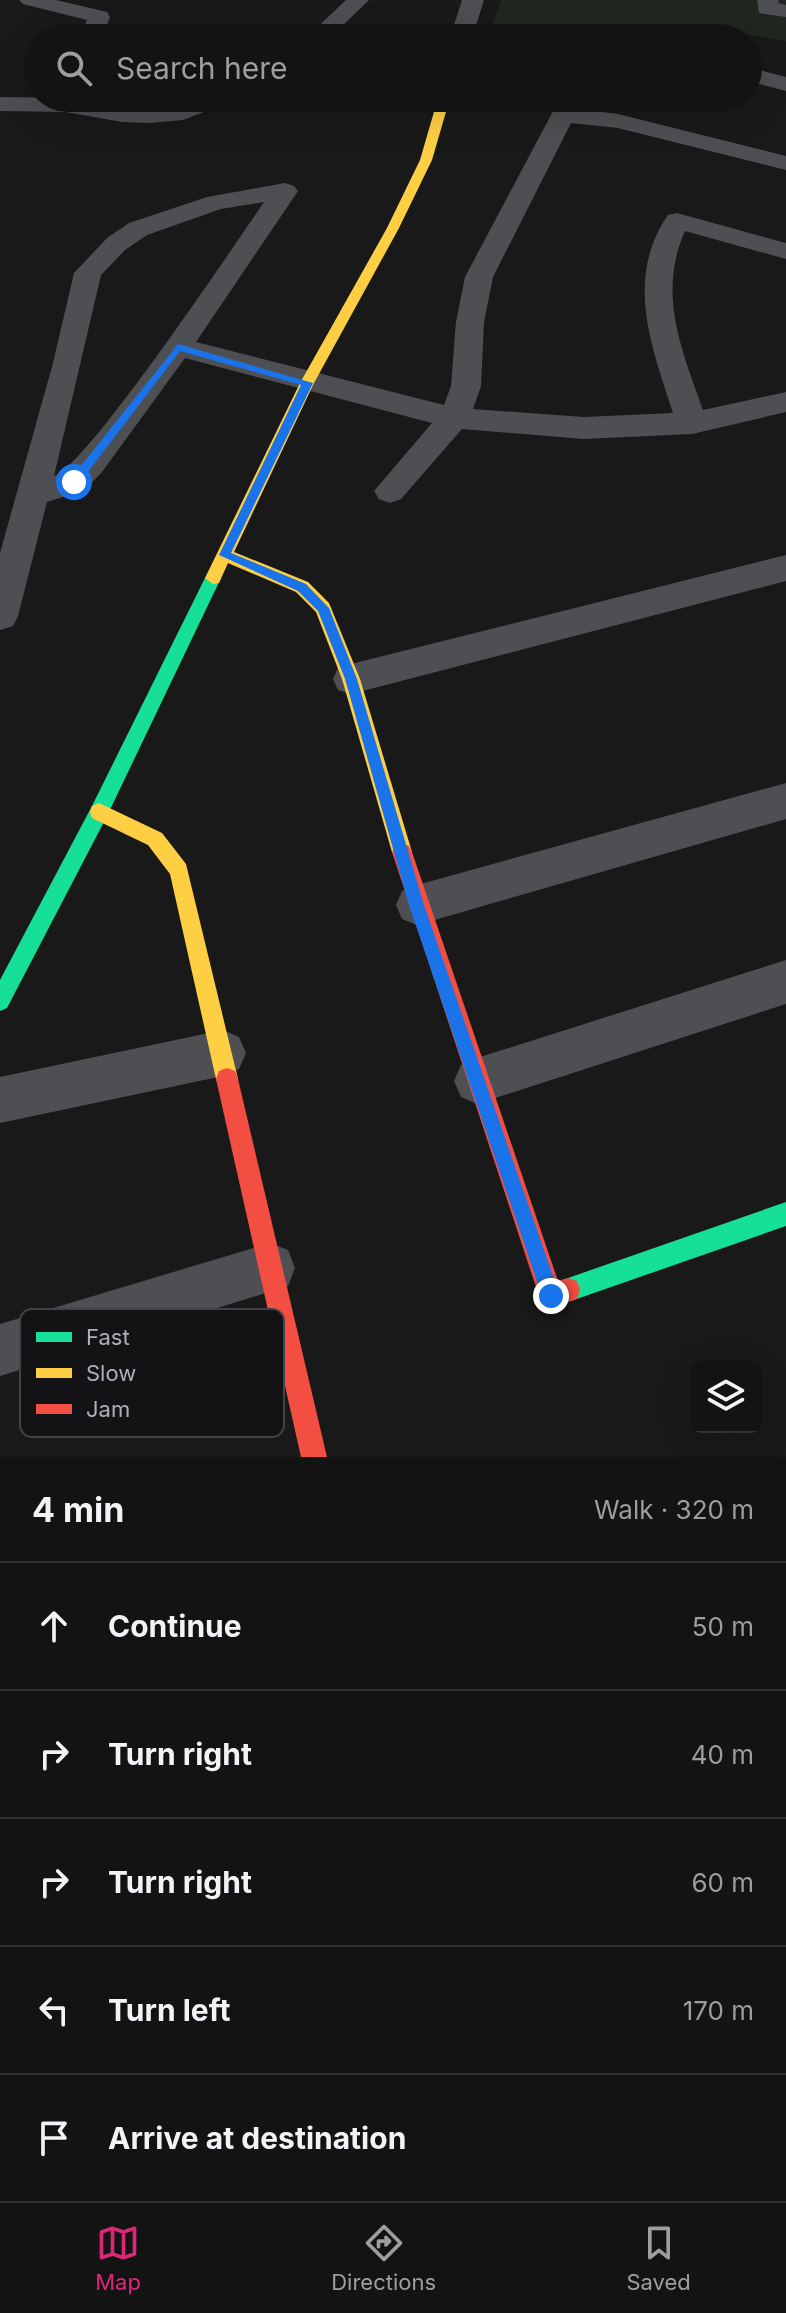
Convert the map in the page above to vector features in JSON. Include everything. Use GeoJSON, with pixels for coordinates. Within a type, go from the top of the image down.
{"type":"FeatureCollection","features":[{"type":"Feature","properties":{"kind":"street"},"geometry":{"type":"LineString","coordinates":[[30,0],[99,17],[96,24]]}},
{"type":"Feature","properties":{"kind":"street"},"geometry":{"type":"LineString","coordinates":[[332,24],[358,0]]}},
{"type":"Feature","properties":{"kind":"street"},"geometry":{"type":"LineString","coordinates":[[465,24],[473,0]]}},
{"type":"Feature","properties":{"kind":"street"},"geometry":{"type":"LineString","coordinates":[[768,0],[767,8],[786,11]]}},
{"type":"Feature","properties":{"kind":"street"},"geometry":{"type":"LineString","coordinates":[[762,78],[786,84]]}},
{"type":"Feature","properties":{"kind":"street"},"geometry":{"type":"LineString","coordinates":[[0,104],[24,103]]}},
{"type":"Feature","properties":{"kind":"street"},"geometry":{"type":"LineString","coordinates":[[109,112],[122,115],[175,115],[183,112]]}},
{"type":"Feature","properties":{"kind":"street"},"geometry":{"type":"LineString","coordinates":[[0,1001],[99,812],[307,383],[393,228],[426,160],[440,112]]}},
{"type":"Feature","properties":{"kind":"street"},"geometry":{"type":"LineString","coordinates":[[390,491],[454,418],[466,386],[470,322],[479,277],[565,112]]}},
{"type":"Feature","properties":{"kind":"street"},"geometry":{"type":"LineString","coordinates":[[586,112],[786,163]]}},
{"type":"Feature","properties":{"kind":"street"},"geometry":{"type":"LineString","coordinates":[[0,616],[32,495],[68,363],[88,273],[116,244],[138,229],[216,202],[285,191],[178,347],[74,482],[32,495]]}},
{"type":"Feature","properties":{"kind":"street"},"geometry":{"type":"LineString","coordinates":[[692,423],[658,321],[657,292],[662,257],[677,221],[786,251]]}},
{"type":"Feature","properties":{"kind":"street"},"geometry":{"type":"LineString","coordinates":[[178,347],[307,383],[454,418],[584,428],[692,423],[786,402]]}},
{"type":"Feature","properties":{"kind":"street"},"geometry":{"type":"LineString","coordinates":[[225,555],[302,587],[323,608],[351,679],[417,905],[551,1296],[786,1214]]}},
{"type":"Feature","properties":{"kind":"street"},"geometry":{"type":"LineString","coordinates":[[351,679],[786,568]]}},
{"type":"Feature","properties":{"kind":"street"},"geometry":{"type":"LineString","coordinates":[[417,905],[786,801]]}},
{"type":"Feature","properties":{"kind":"street"},"geometry":{"type":"LineString","coordinates":[[99,812],[155,839],[179,870],[280,1309]]}},
{"type":"Feature","properties":{"kind":"street"},"geometry":{"type":"LineString","coordinates":[[477,1081],[786,982]]}},
{"type":"Feature","properties":{"kind":"street"},"geometry":{"type":"LineString","coordinates":[[0,1100],[223,1053]]}},
{"type":"Feature","properties":{"kind":"street"},"geometry":{"type":"LineString","coordinates":[[135,1309],[270,1268]]}},
{"type":"Feature","properties":{"kind":"street"},"geometry":{"type":"LineString","coordinates":[[284,1328],[314,1457]]}},
{"type":"Feature","properties":{"kind":"street"},"geometry":{"type":"LineString","coordinates":[[0,1350],[20,1344]]}},
{"type":"Feature","properties":{"kind":"shaded area"},"geometry":{"type":"Polygon","coordinates":[[[501,0],[786,0],[786,41],[762,37],[762,24],[493,24],[501,0]]]}},
{"type":"Feature","properties":{"kind":"traffic: fast"},"geometry":{"type":"LineString","coordinates":[[0,1001],[99,812],[213,578]]}},
{"type":"Feature","properties":{"kind":"traffic: fast"},"geometry":{"type":"LineString","coordinates":[[568,1290],[786,1214]]}},
{"type":"Feature","properties":{"kind":"traffic: slow"},"geometry":{"type":"LineString","coordinates":[[213,578],[307,383],[393,228],[426,160],[440,112]]}},
{"type":"Feature","properties":{"kind":"traffic: slow"},"geometry":{"type":"LineString","coordinates":[[225,555],[302,587],[323,608],[351,679],[402,852]]}},
{"type":"Feature","properties":{"kind":"traffic: slow"},"geometry":{"type":"LineString","coordinates":[[99,812],[155,839],[179,870],[227,1079]]}},
{"type":"Feature","properties":{"kind":"traffic: jam"},"geometry":{"type":"LineString","coordinates":[[402,852],[551,1296],[568,1290]]}},
{"type":"Feature","properties":{"kind":"traffic: jam"},"geometry":{"type":"LineString","coordinates":[[227,1079],[280,1309]]}},
{"type":"Feature","properties":{"kind":"traffic: jam"},"geometry":{"type":"LineString","coordinates":[[284,1327],[314,1457]]}},
{"type":"Feature","properties":{"kind":"route"},"geometry":{"type":"LineString","coordinates":[[74,482],[91,464],[178,347],[307,383],[225,555],[302,587],[323,608],[351,679],[417,905],[551,1296]]}}]}
